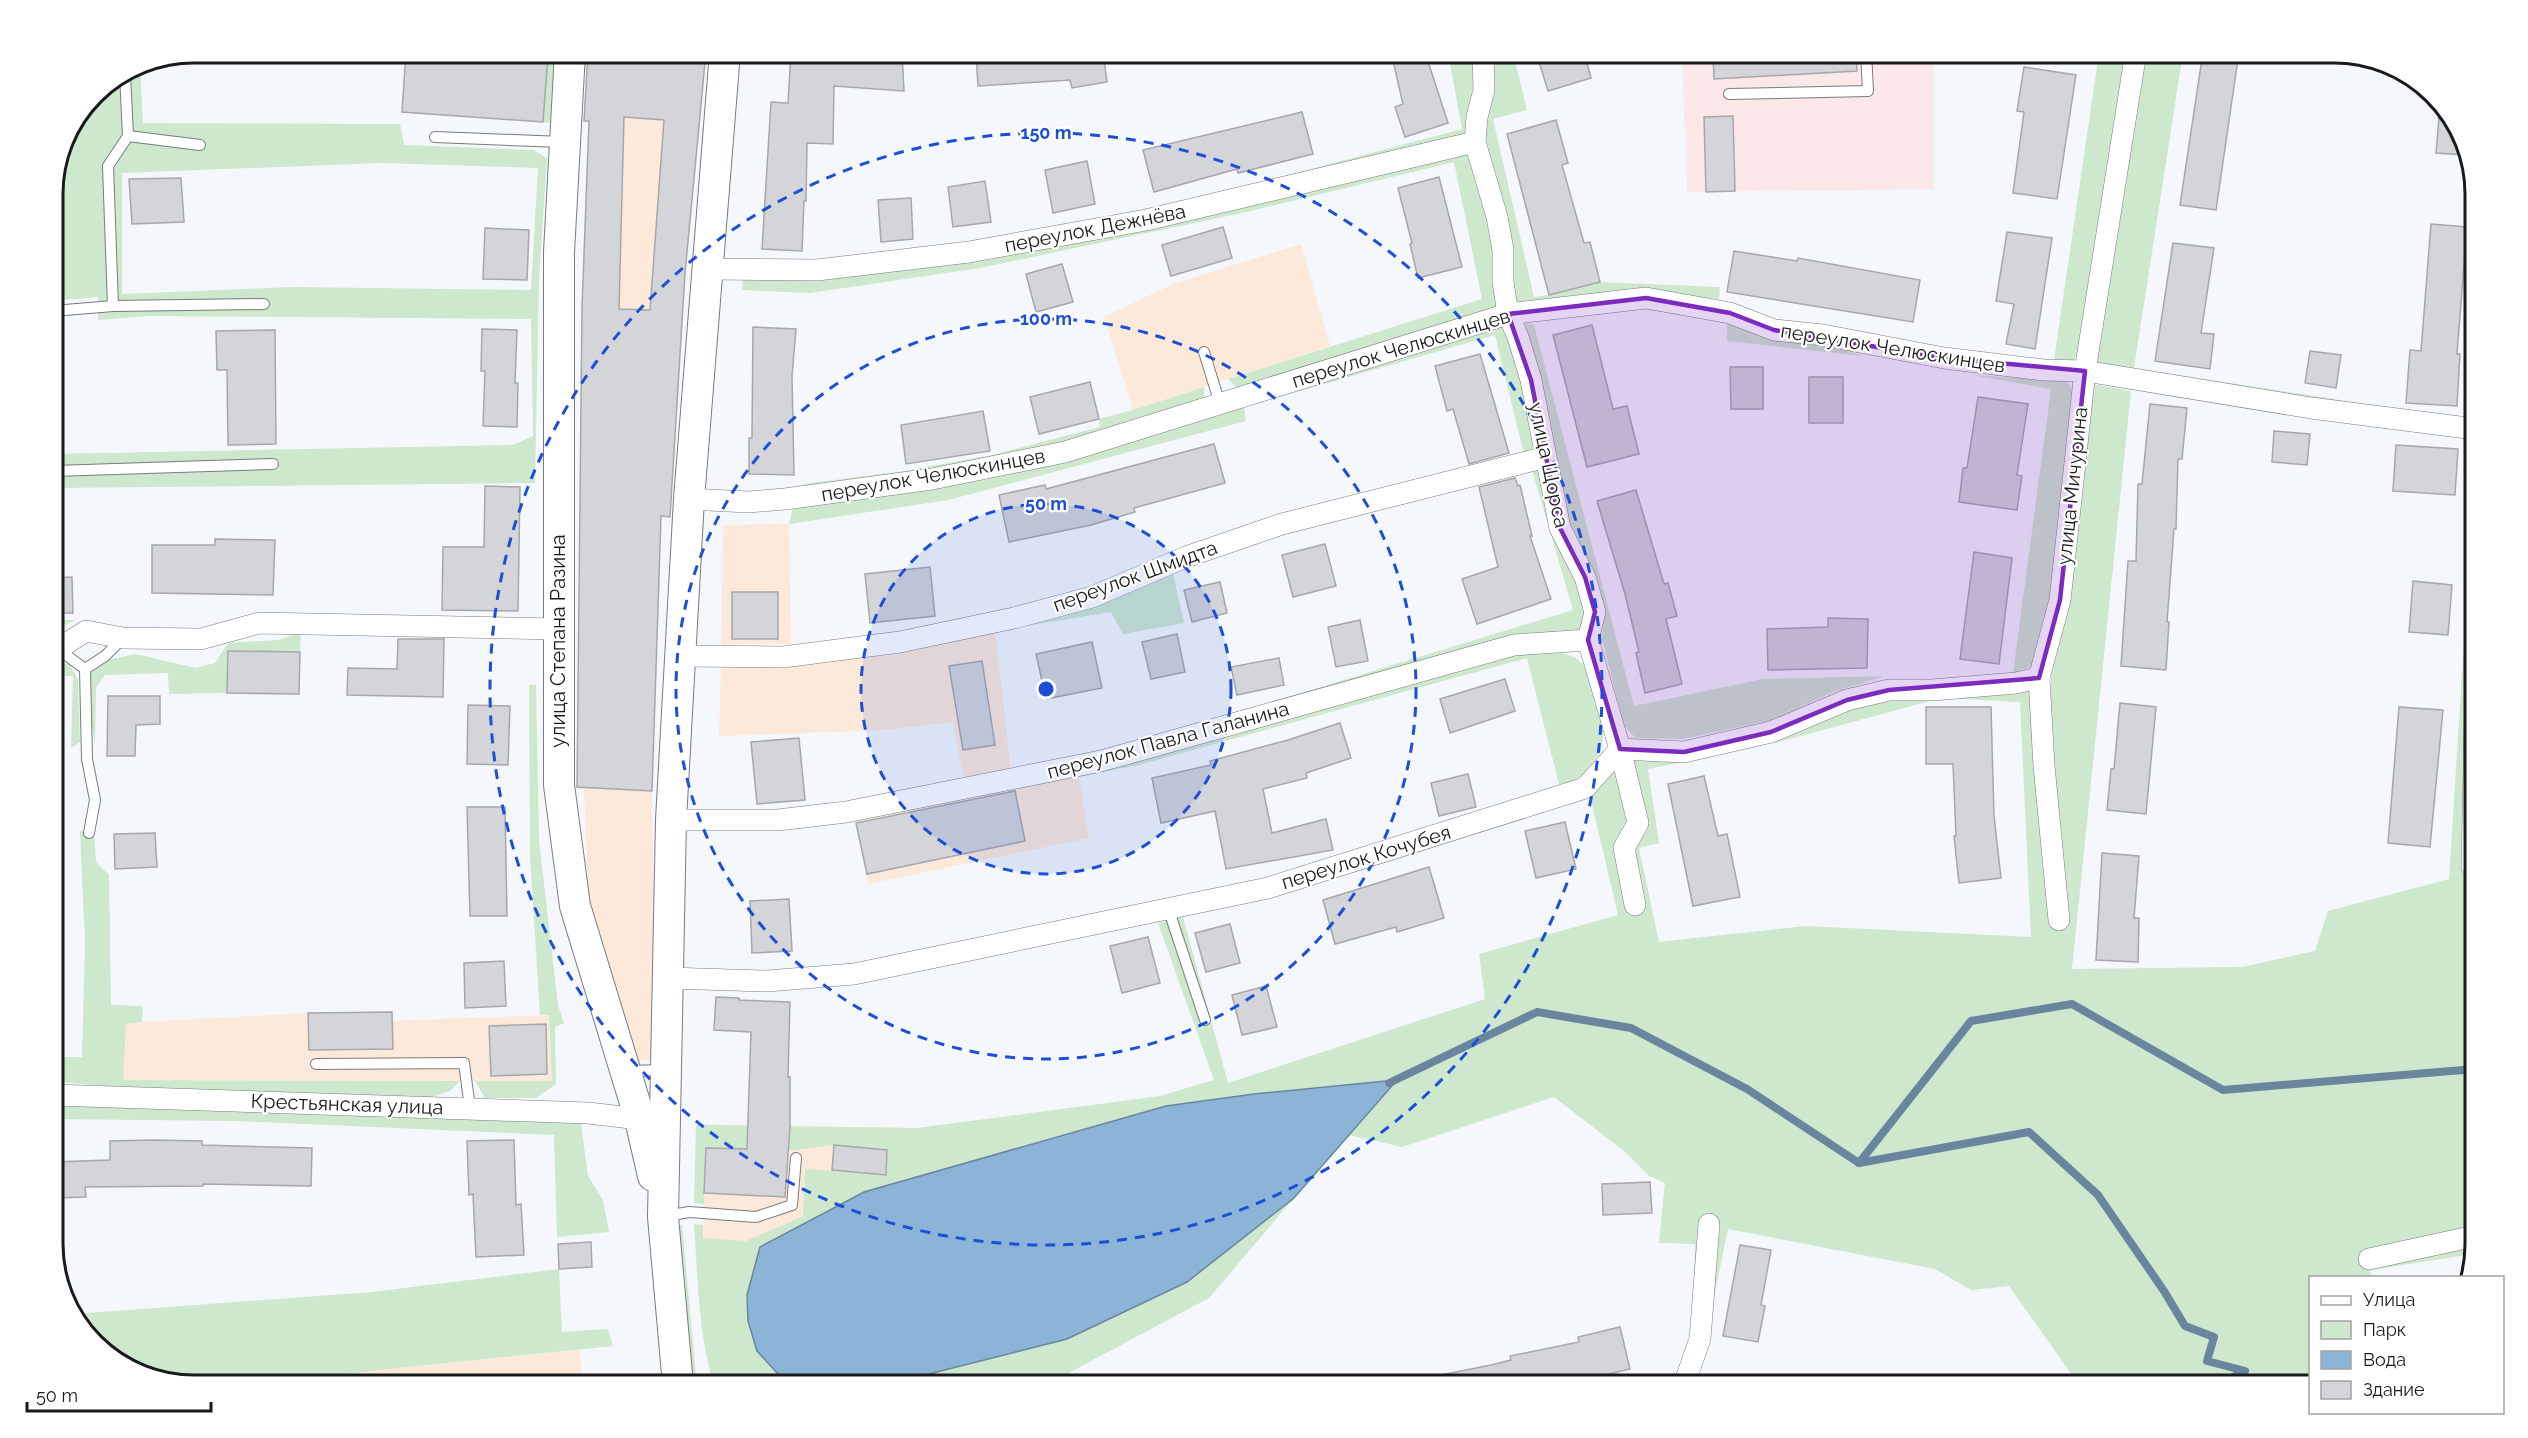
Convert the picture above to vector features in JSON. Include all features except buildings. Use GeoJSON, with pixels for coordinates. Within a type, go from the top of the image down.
{"type":"FeatureCollection","features":[{"type":"Feature","properties":{"kind":"main road","name":"улица Степана Разина"},"geometry":{"type":"LineString","coordinates":[[569,63],[559,252],[559,785],[575,906],[640,1119],[663,1217],[681,1375]]}},
{"type":"Feature","properties":{"kind":"main road","name":"улица Степана Разина"},"geometry":{"type":"LineString","coordinates":[[663,1217],[671,820],[689,499],[724,63]]}},
{"type":"Feature","properties":{"kind":"street","name":"улица Щорса"},"geometry":{"type":"LineString","coordinates":[[1483,63],[1484,90],[1477,117],[1475,141],[1497,217],[1503,250],[1503,282],[1508,314],[1518,337],[1530,380],[1560,528],[1585,577],[1595,612],[1588,640],[1620,749],[1638,823],[1624,848],[1635,904]]}},
{"type":"Feature","properties":{"kind":"street","name":"улица Мичурина"},"geometry":{"type":"LineString","coordinates":[[2058,920],[2044,766],[2039,678],[2060,600],[2085,371],[2134,63]]}},
{"type":"Feature","properties":{"kind":"street","name":"переулок Дежнёва"},"geometry":{"type":"LineString","coordinates":[[708,269],[817,270],[969,252],[1146,220],[1475,141]]}},
{"type":"Feature","properties":{"kind":"street","name":"переулок Челюскинцев"},"geometry":{"type":"LineString","coordinates":[[689,499],[748,502],[932,479],[1065,452],[1508,314],[1646,298],[1730,313],[1774,330],[1823,335],[1944,358],[2044,370],[2085,371],[2311,408],[2465,428]]}},
{"type":"Feature","properties":{"kind":"street","name":"переулок Шмидта"},"geometry":{"type":"LineString","coordinates":[[681,656],[783,657],[900,642],[1014,618],[1092,597],[1186,557],[1282,524],[1546,457]]}},
{"type":"Feature","properties":{"kind":"street"},"geometry":{"type":"LineString","coordinates":[[63,645],[86,631],[123,638],[201,639],[259,623],[558,629]]}},
{"type":"Feature","properties":{"kind":"street","name":"переулок Павла Галанина"},"geometry":{"type":"LineString","coordinates":[[671,820],[778,820],[846,812],[1101,762],[1514,645],[1588,640]]}},
{"type":"Feature","properties":{"kind":"street"},"geometry":{"type":"LineString","coordinates":[[1620,749],[1684,752],[1771,732],[1847,700],[1889,690],[1932,690],[2016,683],[2039,678]]}},
{"type":"Feature","properties":{"kind":"street","name":"переулок Кочубея"},"geometry":{"type":"LineString","coordinates":[[668,978],[766,981],[854,974],[1268,888],[1585,789],[1620,749]]}},
{"type":"Feature","properties":{"kind":"street","name":"Крестьянская улица"},"geometry":{"type":"LineString","coordinates":[[63,1095],[470,1108],[588,1113],[640,1119]]}},
{"type":"Feature","properties":{"kind":"street"},"geometry":{"type":"LineString","coordinates":[[1687,1375],[1700,1339],[1710,1224]]}},
{"type":"Feature","properties":{"kind":"street"},"geometry":{"type":"LineString","coordinates":[[2369,1259],[2465,1238]]}},
{"type":"Feature","properties":{"kind":"lane"},"geometry":{"type":"LineString","coordinates":[[1730,94],[1868,91],[1867,63]]}},
{"type":"Feature","properties":{"kind":"lane"},"geometry":{"type":"LineString","coordinates":[[113,306],[108,166],[128,136],[125,83]]}},
{"type":"Feature","properties":{"kind":"lane"},"geometry":{"type":"LineString","coordinates":[[128,136],[200,145]]}},
{"type":"Feature","properties":{"kind":"lane"},"geometry":{"type":"LineString","coordinates":[[435,137],[565,142]]}},
{"type":"Feature","properties":{"kind":"lane"},"geometry":{"type":"LineString","coordinates":[[63,310],[113,306],[264,304]]}},
{"type":"Feature","properties":{"kind":"lane"},"geometry":{"type":"LineString","coordinates":[[1204,352],[1220,404]]}},
{"type":"Feature","properties":{"kind":"lane"},"geometry":{"type":"LineString","coordinates":[[63,471],[273,464]]}},
{"type":"Feature","properties":{"kind":"lane"},"geometry":{"type":"LineString","coordinates":[[86,669],[105,656],[123,638]]}},
{"type":"Feature","properties":{"kind":"lane"},"geometry":{"type":"LineString","coordinates":[[63,654],[86,669]]}},
{"type":"Feature","properties":{"kind":"lane"},"geometry":{"type":"LineString","coordinates":[[86,669],[87,759],[95,800],[89,833]]}},
{"type":"Feature","properties":{"kind":"lane"},"geometry":{"type":"LineString","coordinates":[[1168,908],[1205,1020]]}},
{"type":"Feature","properties":{"kind":"lane"},"geometry":{"type":"LineString","coordinates":[[316,1064],[464,1064],[470,1108]]}},
{"type":"Feature","properties":{"kind":"lane"},"geometry":{"type":"LineString","coordinates":[[626,1071],[666,1070]]}},
{"type":"Feature","properties":{"kind":"lane"},"geometry":{"type":"LineString","coordinates":[[663,1217],[689,1212],[756,1217],[792,1205],[796,1158]]}},
{"type":"Feature","properties":{"kind":"highlighted area"},"geometry":{"type":"Polygon","coordinates":[[[1646,298],[1730,313],[1774,330],[1944,358],[2085,371],[2060,600],[2039,678],[1889,690],[1847,700],[1771,732],[1684,752],[1620,749],[1588,640],[1595,612],[1585,577],[1560,528],[1531,380],[1508,314],[1646,298]]]}},
{"type":"Feature","properties":{"kind":"shaded area"},"geometry":{"type":"Polygon","coordinates":[[[587,63],[705,63],[686,265],[670,517],[661,517],[652,791],[656,1060],[634,1061],[588,900],[584,790],[577,789],[582,308],[589,122],[584,121],[587,63]]]}},
{"type":"Feature","properties":{"kind":"shaded area"},"geometry":{"type":"Polygon","coordinates":[[[1682,63],[1934,63],[1934,189],[1687,192],[1682,63]]]}},
{"type":"Feature","properties":{"kind":"shaded area"},"geometry":{"type":"Polygon","coordinates":[[[1301,244],[1330,346],[1133,410],[1104,317],[1173,284],[1301,244]]]}},
{"type":"Feature","properties":{"kind":"shaded area"},"geometry":{"type":"Polygon","coordinates":[[[789,524],[791,644],[721,644],[723,525],[789,524]]]}},
{"type":"Feature","properties":{"kind":"shaded area"},"geometry":{"type":"Polygon","coordinates":[[[995,631],[1011,770],[964,780],[953,722],[883,730],[719,736],[721,664],[786,664],[894,655],[995,631]]]}},
{"type":"Feature","properties":{"kind":"shaded area"},"geometry":{"type":"Polygon","coordinates":[[[1079,777],[1089,838],[868,884],[856,821],[1079,777]]]}},
{"type":"Feature","properties":{"kind":"shaded area"},"geometry":{"type":"Polygon","coordinates":[[[392,1012],[393,1021],[549,1015],[552,1081],[122,1080],[126,1023],[308,1013],[392,1012]]]}},
{"type":"Feature","properties":{"kind":"shaded area"},"geometry":{"type":"Polygon","coordinates":[[[706,1124],[917,1128],[916,1178],[864,1192],[760,1247],[703,1244],[706,1124]]]}},
{"type":"Feature","properties":{"kind":"shaded area"},"geometry":{"type":"Polygon","coordinates":[[[580,1350],[581,1375],[338,1375],[580,1350]]]}},
{"type":"Feature","properties":{"kind":"green space"},"geometry":{"type":"Polygon","coordinates":[[[547,63],[553,63],[550,123],[543,122],[547,63]]]}},
{"type":"Feature","properties":{"kind":"green space"},"geometry":{"type":"Polygon","coordinates":[[[1450,63],[1474,63],[1470,135],[1156,210],[1462,129],[1450,63]]]}},
{"type":"Feature","properties":{"kind":"green space"},"geometry":{"type":"Polygon","coordinates":[[[1491,63],[1515,63],[1527,110],[1493,119],[1534,297],[1600,282],[1720,287],[1719,299],[1650,292],[1514,306],[1485,154],[1482,122],[1491,63]]]}},
{"type":"Feature","properties":{"kind":"green space"},"geometry":{"type":"Polygon","coordinates":[[[2098,63],[2128,63],[2079,357],[2070,362],[2054,360],[2098,63]]]}},
{"type":"Feature","properties":{"kind":"green space"},"geometry":{"type":"Polygon","coordinates":[[[2140,63],[2181,63],[2134,368],[2465,420],[2311,400],[2096,366],[2140,63]]]}},
{"type":"Feature","properties":{"kind":"green space"},"geometry":{"type":"Polygon","coordinates":[[[141,75],[143,123],[400,124],[404,145],[533,150],[547,158],[539,279],[535,483],[63,488],[63,454],[513,445],[533,436],[531,319],[150,316],[98,320],[98,297],[63,300],[63,186],[67,160],[81,129],[101,101],[121,85],[141,75]],[[381,163],[122,173],[122,294],[292,287],[531,290],[538,168],[381,163]]]}},
{"type":"Feature","properties":{"kind":"green space"},"geometry":{"type":"Polygon","coordinates":[[[1468,147],[1491,221],[1499,308],[1237,388],[1228,379],[1482,299],[1454,162],[1242,213],[980,268],[810,293],[742,290],[743,275],[820,278],[1468,147]]]}},
{"type":"Feature","properties":{"kind":"green space"},"geometry":{"type":"Polygon","coordinates":[[[1727,322],[1820,342],[1863,356],[1727,341],[1727,322]]]}},
{"type":"Feature","properties":{"kind":"green space"},"geometry":{"type":"Polygon","coordinates":[[[1525,323],[1534,325],[1634,706],[1763,679],[1884,676],[1833,692],[1768,721],[1683,739],[1636,738],[1624,726],[1602,639],[1605,610],[1588,566],[1567,526],[1557,461],[1525,323]]]}},
{"type":"Feature","properties":{"kind":"green space"},"geometry":{"type":"Polygon","coordinates":[[[1505,324],[1526,383],[1537,451],[1524,454],[1495,335],[1244,407],[1246,421],[948,500],[789,524],[793,507],[938,488],[1505,324]]]}},
{"type":"Feature","properties":{"kind":"green space"},"geometry":{"type":"Polygon","coordinates":[[[1972,375],[2066,381],[2074,391],[2052,597],[2032,666],[2013,673],[2051,389],[1972,375]]]}},
{"type":"Feature","properties":{"kind":"green space"},"geometry":{"type":"Polygon","coordinates":[[[2092,384],[2131,391],[2072,969],[2242,967],[2315,951],[2328,911],[2449,879],[2465,626],[2463,874],[2465,873],[2465,1230],[2359,1255],[2362,1267],[2465,1244],[2464,1255],[2371,1270],[2371,1276],[2309,1276],[2309,1375],[2072,1375],[2009,1286],[1971,1290],[1935,1269],[1728,1229],[1707,1331],[1692,1341],[1695,1244],[1659,1243],[1665,1183],[1649,1176],[1624,1151],[1554,1097],[1402,1147],[1349,1135],[1396,1080],[1254,1094],[1166,1106],[986,1158],[760,1247],[747,1295],[748,1322],[779,1375],[711,1375],[702,1326],[694,1224],[703,1225],[703,1238],[746,1241],[803,1216],[805,1169],[885,1175],[887,1150],[834,1145],[788,1151],[706,1148],[704,1204],[694,1203],[696,1125],[917,1128],[1160,1096],[1214,1080],[1158,923],[1183,917],[1228,1083],[1485,999],[1479,954],[1618,915],[1590,796],[1615,765],[1632,848],[1632,757],[1679,763],[1648,769],[1659,843],[1639,848],[1659,942],[1806,926],[2031,937],[2020,702],[1941,698],[1772,744],[1848,708],[1893,698],[2029,690],[2049,925],[2066,924],[2051,766],[2051,677],[2069,599],[2092,384]]]}},
{"type":"Feature","properties":{"kind":"green space"},"geometry":{"type":"Polygon","coordinates":[[[1204,387],[1204,398],[1063,444],[934,472],[803,490],[804,484],[904,471],[992,455],[1100,427],[1099,419],[1204,387]]]}},
{"type":"Feature","properties":{"kind":"green space"},"geometry":{"type":"Polygon","coordinates":[[[1541,463],[1588,612],[1581,634],[1160,736],[1573,610],[1532,470],[1541,463]]]}},
{"type":"Feature","properties":{"kind":"green space"},"geometry":{"type":"Polygon","coordinates":[[[1172,569],[1184,623],[1123,634],[1111,612],[995,631],[1172,569]]]}},
{"type":"Feature","properties":{"kind":"green space"},"geometry":{"type":"Polygon","coordinates":[[[63,620],[75,620],[63,626],[63,620]]]}},
{"type":"Feature","properties":{"kind":"green space"},"geometry":{"type":"Polygon","coordinates":[[[301,632],[300,652],[228,651],[227,693],[169,694],[168,673],[105,675],[96,687],[95,745],[91,722],[90,673],[108,660],[136,654],[195,668],[215,663],[228,643],[279,640],[301,632]]]}},
{"type":"Feature","properties":{"kind":"green space"},"geometry":{"type":"Polygon","coordinates":[[[1516,653],[1561,653],[1575,657],[1589,670],[1604,729],[1601,751],[1582,776],[1560,788],[1527,658],[1138,765],[1079,777],[1516,653]]]}},
{"type":"Feature","properties":{"kind":"green space"},"geometry":{"type":"Polygon","coordinates":[[[63,664],[69,664],[78,679],[80,742],[71,748],[73,676],[63,676],[63,664]]]}},
{"type":"Feature","properties":{"kind":"green space"},"geometry":{"type":"Polygon","coordinates":[[[529,685],[536,685],[539,840],[558,1005],[564,1023],[555,1027],[556,1084],[536,1098],[485,1098],[475,1081],[552,1081],[549,1015],[540,1015],[530,855],[529,685]]]}},
{"type":"Feature","properties":{"kind":"green space"},"geometry":{"type":"Polygon","coordinates":[[[80,831],[94,833],[96,862],[109,875],[111,1005],[143,1006],[142,1022],[126,1024],[123,1080],[460,1081],[450,1091],[428,1098],[131,1089],[63,1082],[63,1057],[82,1057],[85,942],[80,831]]]}},
{"type":"Feature","properties":{"kind":"green space"},"geometry":{"type":"Polygon","coordinates":[[[63,1103],[558,1120],[581,1124],[588,1176],[603,1200],[609,1232],[557,1237],[554,1135],[236,1121],[63,1119],[63,1103]]]}},
{"type":"Feature","properties":{"kind":"green space"},"geometry":{"type":"Polygon","coordinates":[[[1294,1198],[1209,1298],[1065,1375],[920,1375],[1187,1282],[1294,1198]]]}},
{"type":"Feature","properties":{"kind":"green space"},"geometry":{"type":"Polygon","coordinates":[[[682,1225],[696,1375],[688,1368],[676,1226],[682,1225]]]}},
{"type":"Feature","properties":{"kind":"green space"},"geometry":{"type":"Polygon","coordinates":[[[559,1269],[562,1332],[608,1329],[613,1346],[338,1375],[177,1374],[144,1365],[114,1348],[83,1313],[372,1292],[559,1269]]]}},
{"type":"Feature","properties":{"kind":"water"},"geometry":{"type":"Polygon","coordinates":[[[1397,1080],[1294,1198],[1187,1282],[1067,1339],[925,1375],[779,1375],[757,1351],[748,1321],[747,1295],[760,1247],[864,1192],[1166,1106],[1254,1094],[1397,1080]]]}},
{"type":"Feature","properties":{"kind":"waterway"},"geometry":{"type":"LineString","coordinates":[[1389,1083],[1537,1012],[1631,1028],[1747,1089],[1859,1163],[1971,1021],[2072,1004],[2223,1090],[2465,1070]]}},
{"type":"Feature","properties":{"kind":"waterway"},"geometry":{"type":"LineString","coordinates":[[1859,1163],[2029,1132],[2098,1195],[2164,1291],[2185,1326],[2214,1337],[2207,1361],[2245,1371],[2237,1375]]}}]}
